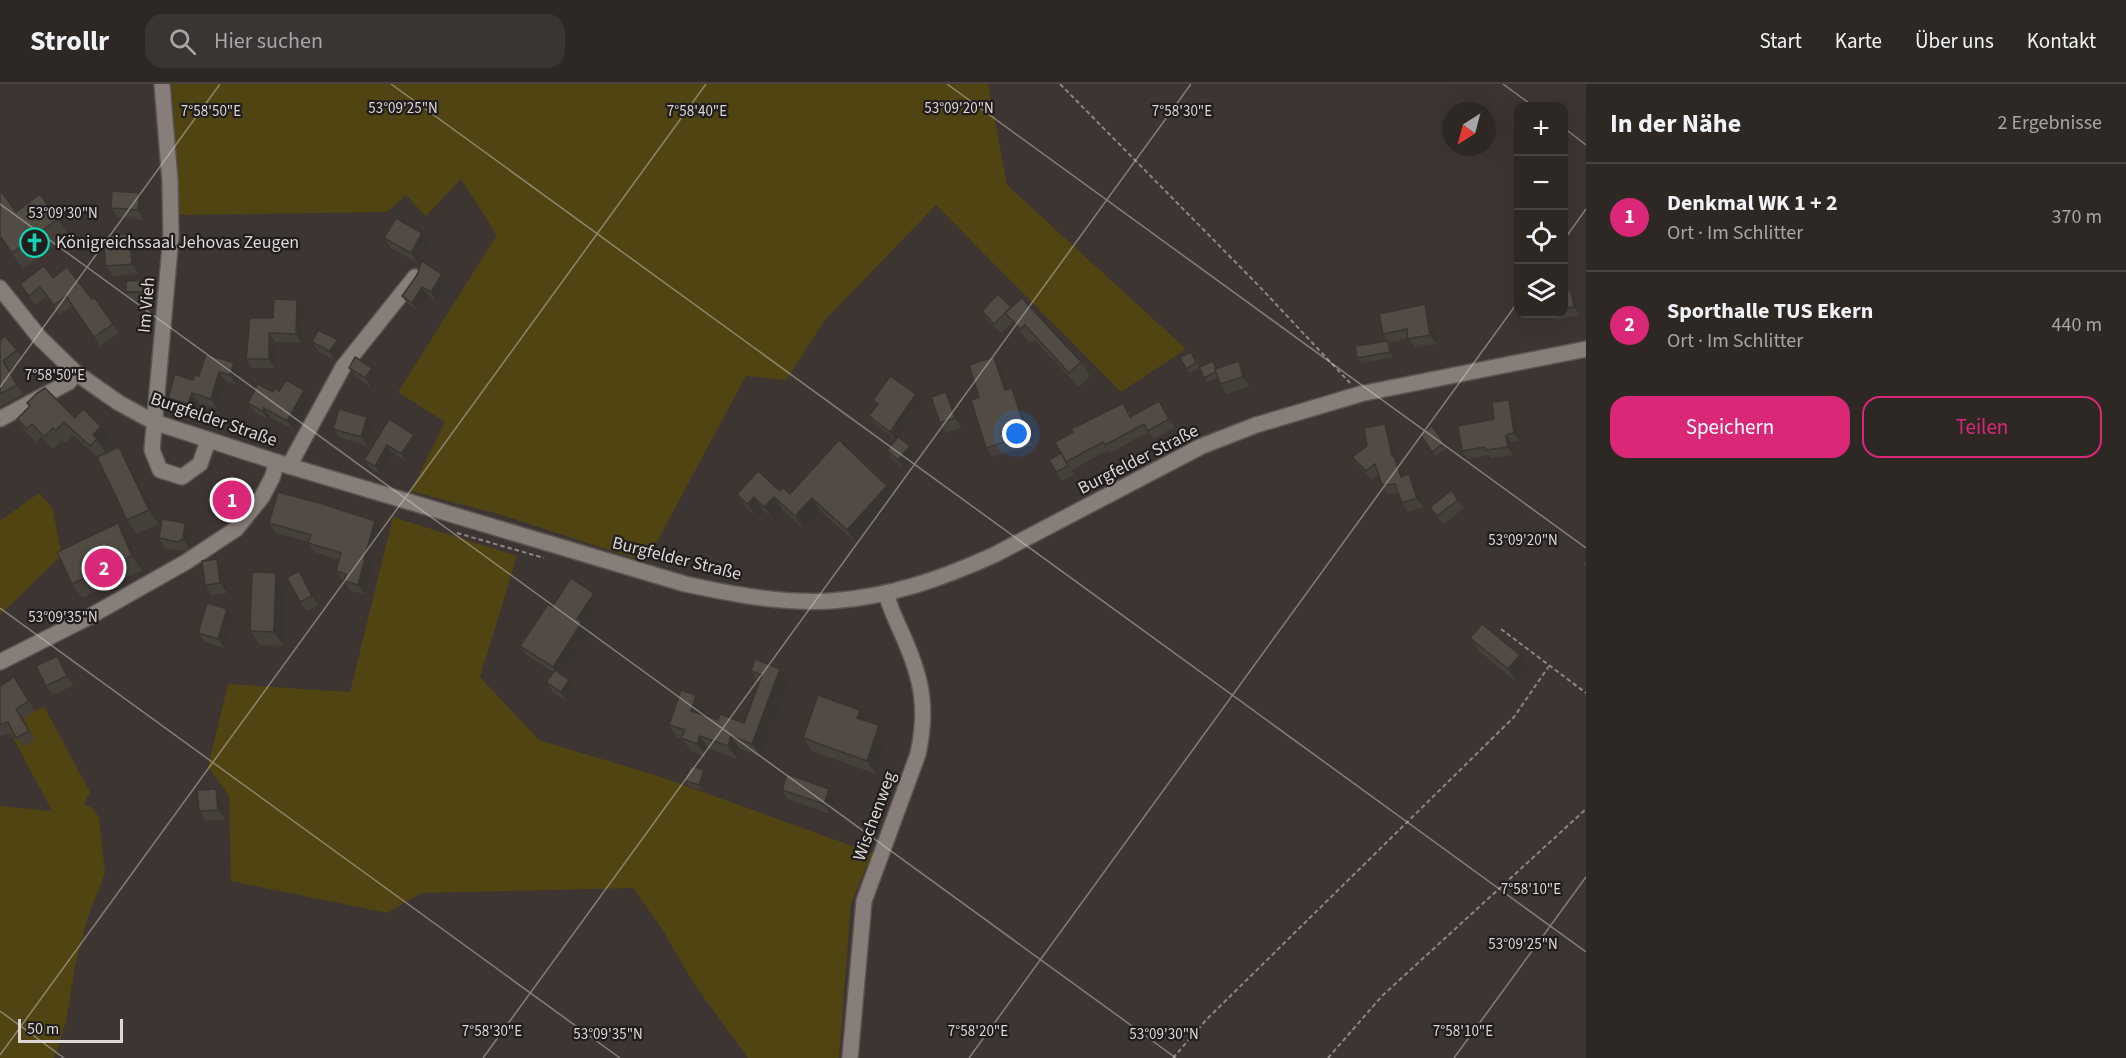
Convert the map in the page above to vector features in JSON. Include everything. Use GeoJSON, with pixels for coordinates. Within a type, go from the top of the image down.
{"type":"FeatureCollection","features":[{"type":"Feature","properties":{"kind":"street","name":"Im Vieh"},"geometry":{"type":"LineString","coordinates":[[162,84],[170,182],[171,236],[152,450],[160,470],[182,477],[200,464],[208,441]]}},
{"type":"Feature","properties":{"kind":"street"},"geometry":{"type":"LineString","coordinates":[[0,662],[87,618],[186,562],[236,529],[262,497],[343,367],[415,277]]}},
{"type":"Feature","properties":{"kind":"street","name":"Burgfelder Straße"},"geometry":{"type":"LineString","coordinates":[[0,288],[40,338],[76,373],[119,403],[154,422],[283,464],[685,584],[736,594],[805,601],[829,601],[886,593],[930,582],[993,555],[1202,447],[1256,425],[1360,394],[1586,349]]}},
{"type":"Feature","properties":{"kind":"street"},"geometry":{"type":"LineString","coordinates":[[0,419],[69,382],[76,373]]}},
{"type":"Feature","properties":{"kind":"street","name":"Wischenweg"},"geometry":{"type":"LineString","coordinates":[[850,1058],[864,901],[918,754],[922,736],[922,690],[915,663],[889,606],[886,593]]}},
{"type":"Feature","properties":{"kind":"path"},"geometry":{"type":"LineString","coordinates":[[1060,84],[1258,285],[1360,394]]}},
{"type":"Feature","properties":{"kind":"path"},"geometry":{"type":"LineString","coordinates":[[1501,629],[1586,693]]}},
{"type":"Feature","properties":{"kind":"path"},"geometry":{"type":"LineString","coordinates":[[1173,1058],[1207,1019],[1514,717],[1549,666]]}},
{"type":"Feature","properties":{"kind":"path"},"geometry":{"type":"LineString","coordinates":[[1328,1058],[1382,996],[1586,809]]}},
{"type":"Feature","properties":{"kind":"shaded area"},"geometry":{"type":"Polygon","coordinates":[[[172,84],[988,84],[1007,185],[1186,349],[1121,392],[936,205],[825,320],[786,380],[746,376],[646,562],[502,515],[411,491],[445,422],[398,392],[497,235],[461,179],[426,216],[406,195],[387,212],[179,215],[172,84]]]}},
{"type":"Feature","properties":{"kind":"shaded area"},"geometry":{"type":"Polygon","coordinates":[[[39,493],[52,507],[62,555],[0,615],[0,521],[39,493]]]}},
{"type":"Feature","properties":{"kind":"shaded area"},"geometry":{"type":"Polygon","coordinates":[[[393,517],[517,556],[480,677],[539,740],[661,777],[872,853],[851,904],[839,1058],[748,1058],[694,984],[662,929],[633,888],[421,893],[387,913],[231,881],[229,796],[208,767],[228,684],[350,692],[393,517]]]}},
{"type":"Feature","properties":{"kind":"shaded area"},"geometry":{"type":"Polygon","coordinates":[[[0,705],[35,711],[44,706],[90,792],[84,804],[92,808],[99,817],[105,873],[88,917],[75,966],[66,1022],[54,1058],[0,1058],[0,806],[52,811],[0,713],[0,705]]]}},
{"type":"Feature","properties":{"kind":"building"},"geometry":{"type":"Polygon","coordinates":[[[0,190],[16,212],[40,194],[58,219],[12,253],[0,236],[0,190]]]}},
{"type":"Feature","properties":{"kind":"building"},"geometry":{"type":"Polygon","coordinates":[[[112,191],[139,193],[138,210],[111,208],[112,191]]]}},
{"type":"Feature","properties":{"kind":"building"},"geometry":{"type":"Polygon","coordinates":[[[396,218],[422,233],[411,253],[384,238],[396,218]]]}},
{"type":"Feature","properties":{"kind":"building"},"geometry":{"type":"Polygon","coordinates":[[[129,234],[132,264],[106,266],[103,236],[129,234]]]}},
{"type":"Feature","properties":{"kind":"building"},"geometry":{"type":"Polygon","coordinates":[[[422,261],[442,274],[431,292],[422,287],[412,303],[402,296],[417,275],[422,261]]]}},
{"type":"Feature","properties":{"kind":"building"},"geometry":{"type":"Polygon","coordinates":[[[44,266],[53,278],[67,267],[92,299],[94,297],[113,324],[94,337],[66,296],[54,305],[40,287],[29,296],[20,284],[44,266]]]}},
{"type":"Feature","properties":{"kind":"building"},"geometry":{"type":"Polygon","coordinates":[[[143,280],[143,292],[126,292],[126,281],[143,280]]]}},
{"type":"Feature","properties":{"kind":"building"},"geometry":{"type":"Polygon","coordinates":[[[1571,290],[1574,307],[1568,308],[1568,291],[1571,290]]]}},
{"type":"Feature","properties":{"kind":"building"},"geometry":{"type":"Polygon","coordinates":[[[998,294],[1011,307],[994,324],[982,311],[998,294]]]}},
{"type":"Feature","properties":{"kind":"building"},"geometry":{"type":"Polygon","coordinates":[[[1022,298],[1081,362],[1069,373],[1025,325],[1020,329],[1005,313],[1022,298]]]}},
{"type":"Feature","properties":{"kind":"building"},"geometry":{"type":"Polygon","coordinates":[[[274,299],[297,300],[296,334],[269,333],[269,359],[246,359],[250,318],[273,318],[274,299]]]}},
{"type":"Feature","properties":{"kind":"building"},"geometry":{"type":"Polygon","coordinates":[[[1425,304],[1430,335],[1408,339],[1407,329],[1383,334],[1379,314],[1425,304]]]}},
{"type":"Feature","properties":{"kind":"building"},"geometry":{"type":"Polygon","coordinates":[[[318,330],[338,340],[329,351],[312,342],[318,330]]]}},
{"type":"Feature","properties":{"kind":"building"},"geometry":{"type":"Polygon","coordinates":[[[5,336],[17,350],[3,361],[17,385],[0,394],[0,340],[5,336]]]}},
{"type":"Feature","properties":{"kind":"building"},"geometry":{"type":"Polygon","coordinates":[[[1388,341],[1390,352],[1357,358],[1355,346],[1388,341]]]}},
{"type":"Feature","properties":{"kind":"building"},"geometry":{"type":"Polygon","coordinates":[[[1191,352],[1196,363],[1186,369],[1180,357],[1191,352]]]}},
{"type":"Feature","properties":{"kind":"building"},"geometry":{"type":"Polygon","coordinates":[[[206,354],[234,363],[230,375],[219,372],[211,399],[192,393],[188,404],[168,398],[175,374],[193,380],[195,375],[199,376],[206,354]]]}},
{"type":"Feature","properties":{"kind":"building"},"geometry":{"type":"Polygon","coordinates":[[[355,357],[372,368],[365,378],[349,368],[355,357]]]}},
{"type":"Feature","properties":{"kind":"building"},"geometry":{"type":"Polygon","coordinates":[[[994,357],[1005,390],[1012,388],[1027,435],[986,448],[971,400],[979,397],[969,365],[994,357]]]}},
{"type":"Feature","properties":{"kind":"building"},"geometry":{"type":"Polygon","coordinates":[[[1213,361],[1216,372],[1204,378],[1199,367],[1213,361]]]}},
{"type":"Feature","properties":{"kind":"building"},"geometry":{"type":"Polygon","coordinates":[[[1239,361],[1243,377],[1220,384],[1215,369],[1239,361]]]}},
{"type":"Feature","properties":{"kind":"building"},"geometry":{"type":"Polygon","coordinates":[[[890,376],[916,394],[890,432],[869,416],[878,404],[873,400],[890,376]]]}},
{"type":"Feature","properties":{"kind":"building"},"geometry":{"type":"Polygon","coordinates":[[[286,380],[304,390],[287,421],[264,408],[262,411],[248,403],[258,384],[273,392],[275,388],[279,391],[286,380]]]}},
{"type":"Feature","properties":{"kind":"building"},"geometry":{"type":"Polygon","coordinates":[[[45,388],[75,418],[83,409],[101,426],[93,435],[97,439],[90,446],[64,422],[56,431],[53,428],[44,437],[32,424],[27,429],[17,419],[30,406],[27,403],[45,388]]]}},
{"type":"Feature","properties":{"kind":"building"},"geometry":{"type":"Polygon","coordinates":[[[946,392],[955,418],[940,423],[931,397],[946,392]]]}},
{"type":"Feature","properties":{"kind":"building"},"geometry":{"type":"Polygon","coordinates":[[[1509,400],[1514,433],[1506,435],[1508,447],[1486,450],[1484,447],[1462,451],[1458,426],[1494,419],[1492,402],[1509,400]]]}},
{"type":"Feature","properties":{"kind":"building"},"geometry":{"type":"Polygon","coordinates":[[[1159,401],[1169,419],[1148,431],[1144,424],[1066,462],[1055,442],[1073,432],[1071,429],[1123,403],[1130,417],[1159,401]]]}},
{"type":"Feature","properties":{"kind":"building"},"geometry":{"type":"Polygon","coordinates":[[[339,409],[367,417],[361,437],[333,429],[339,409]]]}},
{"type":"Feature","properties":{"kind":"building"},"geometry":{"type":"Polygon","coordinates":[[[389,419],[414,435],[401,454],[387,445],[375,466],[364,460],[389,419]]]}},
{"type":"Feature","properties":{"kind":"building"},"geometry":{"type":"Polygon","coordinates":[[[1385,424],[1392,456],[1394,456],[1401,477],[1409,474],[1417,498],[1402,503],[1395,484],[1382,485],[1375,464],[1366,471],[1352,457],[1367,446],[1364,428],[1385,424]]]}},
{"type":"Feature","properties":{"kind":"building"},"geometry":{"type":"Polygon","coordinates":[[[1432,426],[1444,443],[1432,452],[1420,434],[1432,426]]]}},
{"type":"Feature","properties":{"kind":"building"},"geometry":{"type":"Polygon","coordinates":[[[898,437],[910,446],[898,460],[887,450],[898,437]]]}},
{"type":"Feature","properties":{"kind":"building"},"geometry":{"type":"Polygon","coordinates":[[[839,440],[887,486],[847,530],[812,498],[795,516],[774,497],[764,507],[754,497],[747,504],[737,494],[758,471],[780,491],[783,487],[790,494],[839,440]]]}},
{"type":"Feature","properties":{"kind":"building"},"geometry":{"type":"Polygon","coordinates":[[[119,447],[149,510],[127,520],[97,457],[119,447]]]}},
{"type":"Feature","properties":{"kind":"building"},"geometry":{"type":"Polygon","coordinates":[[[1061,453],[1068,466],[1056,472],[1049,460],[1061,453]]]}},
{"type":"Feature","properties":{"kind":"building"},"geometry":{"type":"Polygon","coordinates":[[[1452,490],[1458,500],[1437,516],[1430,507],[1452,490]]]}},
{"type":"Feature","properties":{"kind":"building"},"geometry":{"type":"Polygon","coordinates":[[[278,492],[375,521],[358,585],[344,581],[346,574],[336,571],[341,553],[308,543],[311,535],[269,523],[278,492]]]}},
{"type":"Feature","properties":{"kind":"building"},"geometry":{"type":"Polygon","coordinates":[[[162,519],[185,523],[183,539],[178,542],[159,538],[162,519]]]}},
{"type":"Feature","properties":{"kind":"building"},"geometry":{"type":"Polygon","coordinates":[[[118,523],[132,556],[72,584],[57,552],[118,523]]]}},
{"type":"Feature","properties":{"kind":"building"},"geometry":{"type":"Polygon","coordinates":[[[217,559],[220,583],[205,585],[202,561],[217,559]]]}},
{"type":"Feature","properties":{"kind":"building"},"geometry":{"type":"Polygon","coordinates":[[[299,571],[312,596],[300,602],[287,577],[299,571]]]}},
{"type":"Feature","properties":{"kind":"building"},"geometry":{"type":"Polygon","coordinates":[[[252,572],[276,573],[274,632],[250,631],[252,572]]]}},
{"type":"Feature","properties":{"kind":"building"},"geometry":{"type":"Polygon","coordinates":[[[571,578],[594,593],[577,619],[582,622],[553,667],[520,646],[548,604],[552,607],[571,578]]]}},
{"type":"Feature","properties":{"kind":"building"},"geometry":{"type":"Polygon","coordinates":[[[207,603],[227,609],[218,639],[198,633],[207,603]]]}},
{"type":"Feature","properties":{"kind":"building"},"geometry":{"type":"Polygon","coordinates":[[[1482,624],[1520,655],[1508,669],[1470,638],[1482,624]]]}},
{"type":"Feature","properties":{"kind":"building"},"geometry":{"type":"Polygon","coordinates":[[[57,656],[67,676],[46,686],[36,666],[57,656]]]}},
{"type":"Feature","properties":{"kind":"building"},"geometry":{"type":"Polygon","coordinates":[[[755,659],[780,669],[752,744],[731,736],[728,746],[700,736],[697,744],[681,738],[685,730],[669,725],[681,690],[696,695],[691,711],[718,720],[720,714],[744,723],[762,675],[751,671],[755,659]]]}},
{"type":"Feature","properties":{"kind":"building"},"geometry":{"type":"Polygon","coordinates":[[[555,670],[569,680],[561,692],[546,682],[555,670]]]}},
{"type":"Feature","properties":{"kind":"building"},"geometry":{"type":"Polygon","coordinates":[[[14,677],[29,701],[16,709],[29,731],[16,738],[8,722],[0,725],[0,686],[14,677]]]}},
{"type":"Feature","properties":{"kind":"building"},"geometry":{"type":"Polygon","coordinates":[[[818,695],[860,710],[857,718],[879,725],[867,761],[803,738],[818,695]]]}},
{"type":"Feature","properties":{"kind":"building"},"geometry":{"type":"Polygon","coordinates":[[[690,766],[704,770],[699,785],[685,781],[690,766]]]}},
{"type":"Feature","properties":{"kind":"building"},"geometry":{"type":"Polygon","coordinates":[[[787,774],[829,789],[824,804],[782,790],[787,774]]]}},
{"type":"Feature","properties":{"kind":"building"},"geometry":{"type":"Polygon","coordinates":[[[216,789],[218,810],[199,811],[197,790],[216,789]]]}},
{"type":"Feature","properties":{"kind":"place","name":"Königreichssaal Jehovas Zeugen"},"geometry":{"type":"Point","coordinates":[35,242]}},
{"type":"Feature","properties":{"kind":"place","name":"Denkmal WK 1 + 2"},"geometry":{"type":"Point","coordinates":[232,500]}},
{"type":"Feature","properties":{"kind":"place","name":"Sporthalle TUS Ekern"},"geometry":{"type":"Point","coordinates":[104,568]}}]}
